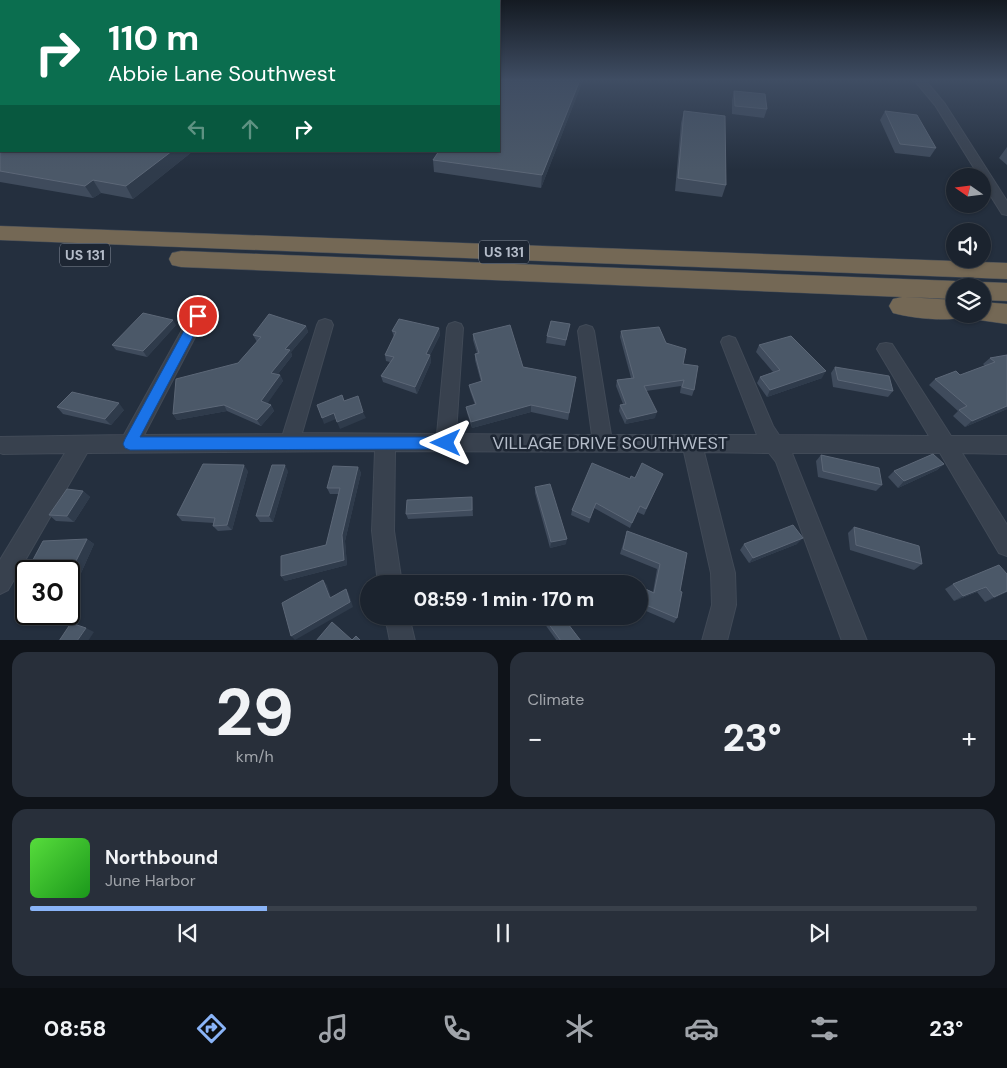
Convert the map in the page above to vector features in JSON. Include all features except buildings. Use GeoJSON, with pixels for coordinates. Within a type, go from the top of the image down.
{"type":"FeatureCollection","features":[{"type":"Feature","properties":{"kind":"highway","name":"US 131"},"geometry":{"type":"LineString","coordinates":[[0,233],[1007,271]]}},
{"type":"Feature","properties":{"kind":"highway","name":"US 131"},"geometry":{"type":"LineString","coordinates":[[0,252],[946,290]]}},
{"type":"Feature","properties":{"kind":"highway"},"geometry":{"type":"LineString","coordinates":[[709,260],[1007,261]]}},
{"type":"Feature","properties":{"kind":"highway"},"geometry":{"type":"LineString","coordinates":[[499,273],[946,309]]}},
{"type":"Feature","properties":{"kind":"highway"},"geometry":{"type":"LineString","coordinates":[[991,291],[1007,292]]}},
{"type":"Feature","properties":{"kind":"highway"},"geometry":{"type":"LineString","coordinates":[[991,313],[1007,314]]}},
{"type":"Feature","properties":{"kind":"street"},"geometry":{"type":"LineString","coordinates":[[944,110],[1007,211]]}},
{"type":"Feature","properties":{"kind":"street"},"geometry":{"type":"LineString","coordinates":[[130,444],[198,316]]}},
{"type":"Feature","properties":{"kind":"street"},"geometry":{"type":"LineString","coordinates":[[290,442],[325,325]]}},
{"type":"Feature","properties":{"kind":"street"},"geometry":{"type":"LineString","coordinates":[[446,443],[455,328]]}},
{"type":"Feature","properties":{"kind":"street"},"geometry":{"type":"LineString","coordinates":[[586,332],[603,443]]}},
{"type":"Feature","properties":{"kind":"street"},"geometry":{"type":"LineString","coordinates":[[729,342],[765,432],[784,458],[855,640]]}},
{"type":"Feature","properties":{"kind":"street"},"geometry":{"type":"LineString","coordinates":[[886,349],[1007,545]]}},
{"type":"Feature","properties":{"kind":"street","name":"VILLAGE DRIVE SOUTHWEST"},"geometry":{"type":"LineString","coordinates":[[3,445],[290,442],[385,444],[603,443],[692,445],[773,443],[1007,445]]}},
{"type":"Feature","properties":{"kind":"street"},"geometry":{"type":"LineString","coordinates":[[385,444],[381,514],[382,540],[388,575]]}},
{"type":"Feature","properties":{"kind":"street"},"geometry":{"type":"LineString","coordinates":[[0,582],[81,445]]}},
{"type":"Feature","properties":{"kind":"street"},"geometry":{"type":"LineString","coordinates":[[692,445],[723,573],[724,606],[714,640]]}},
{"type":"Feature","properties":{"kind":"street"},"geometry":{"type":"LineString","coordinates":[[399,625],[403,640]]}},
{"type":"Feature","properties":{"kind":"route"},"geometry":{"type":"LineString","coordinates":[[198,316],[130,444],[446,443]]}}]}
